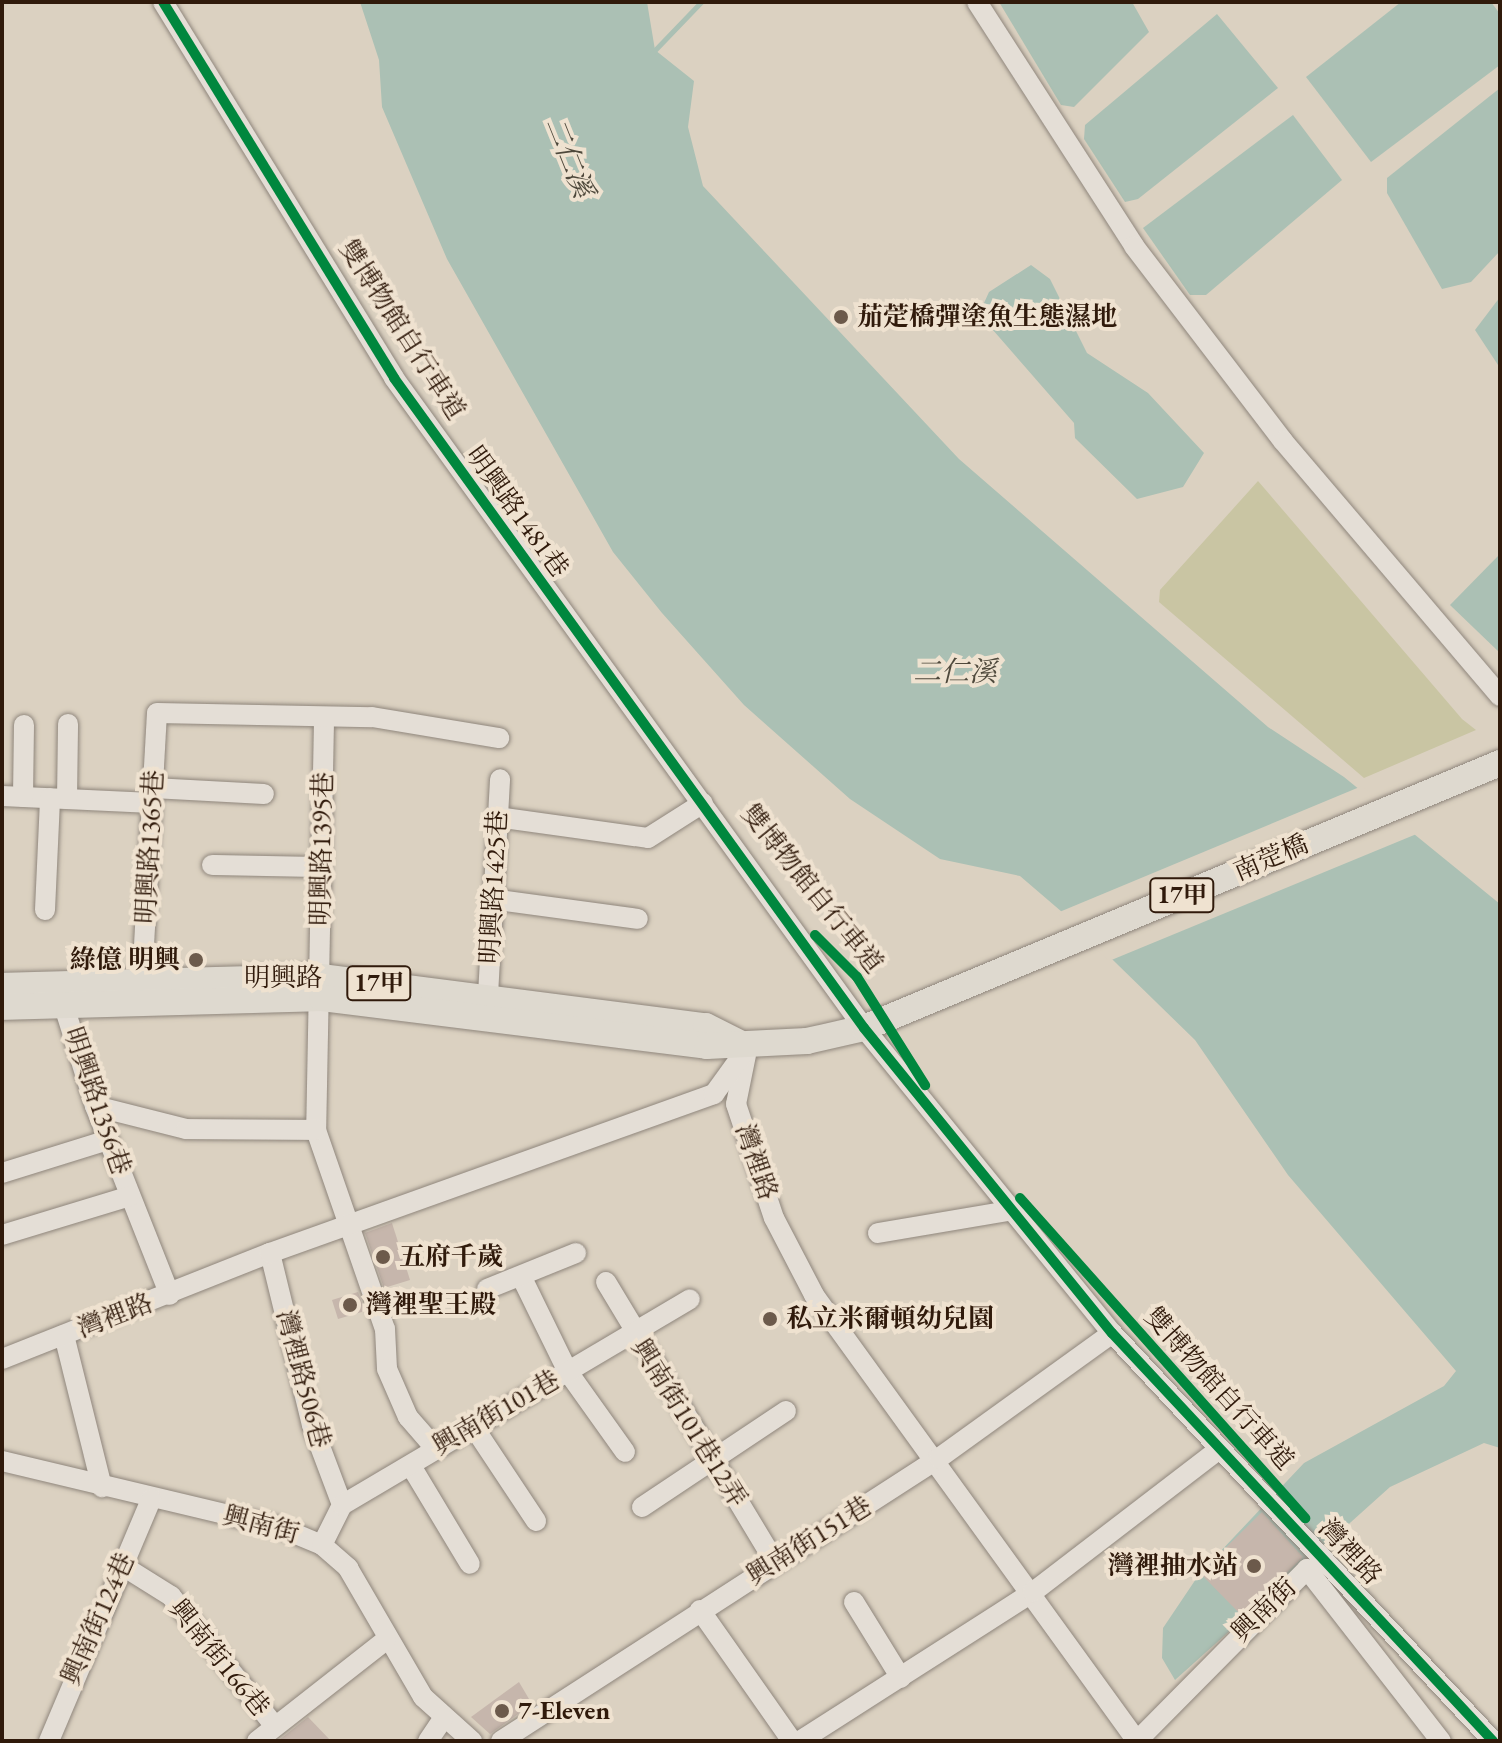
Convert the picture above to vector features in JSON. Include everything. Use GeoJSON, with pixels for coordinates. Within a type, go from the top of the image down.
{"type":"FeatureCollection","features":[{"type":"Feature","properties":{"kind":"main road","name":"南萣橋"},"geometry":{"type":"LineString","coordinates":[[864,1028],[1500,763]]}},
{"type":"Feature","properties":{"kind":"main road","name":"明興路"},"geometry":{"type":"LineString","coordinates":[[2,986],[142,981],[488,995],[706,1026],[748,1047]]}},
{"type":"Feature","properties":{"kind":"main road","name":"明興路"},"geometry":{"type":"LineString","coordinates":[[2,1007],[64,1006],[322,988],[748,1047],[864,1028]]}},
{"type":"Feature","properties":{"kind":"street","name":"明興路1481巷"},"geometry":{"type":"LineString","coordinates":[[163,2],[394,378],[864,1028]]}},
{"type":"Feature","properties":{"kind":"street"},"geometry":{"type":"LineString","coordinates":[[977,2],[1134,246],[1283,441],[1500,696]]}},
{"type":"Feature","properties":{"kind":"street","name":"明興路1365巷"},"geometry":{"type":"LineString","coordinates":[[142,981],[157,713],[324,721]]}},
{"type":"Feature","properties":{"kind":"street"},"geometry":{"type":"LineString","coordinates":[[324,721],[372,717],[499,738]]}},
{"type":"Feature","properties":{"kind":"street","name":"明興路1395巷"},"geometry":{"type":"LineString","coordinates":[[316,1130],[322,988],[320,867],[324,721]]}},
{"type":"Feature","properties":{"kind":"street"},"geometry":{"type":"LineString","coordinates":[[45,910],[68,724]]}},
{"type":"Feature","properties":{"kind":"street"},"geometry":{"type":"LineString","coordinates":[[23,797],[24,725]]}},
{"type":"Feature","properties":{"kind":"street","name":"明興路1425巷"},"geometry":{"type":"LineString","coordinates":[[488,995],[500,779]]}},
{"type":"Feature","properties":{"kind":"street"},"geometry":{"type":"LineString","coordinates":[[2,796],[58,799],[264,794]]}},
{"type":"Feature","properties":{"kind":"street"},"geometry":{"type":"LineString","coordinates":[[497,817],[648,838],[703,803]]}},
{"type":"Feature","properties":{"kind":"street"},"geometry":{"type":"LineString","coordinates":[[212,865],[320,867]]}},
{"type":"Feature","properties":{"kind":"street"},"geometry":{"type":"LineString","coordinates":[[491,899],[638,919]]}},
{"type":"Feature","properties":{"kind":"street","name":"明興路1356巷"},"geometry":{"type":"LineString","coordinates":[[64,1006],[95,1106],[170,1295]]}},
{"type":"Feature","properties":{"kind":"street","name":"灣裡路"},"geometry":{"type":"LineString","coordinates":[[864,1028],[1112,1333],[1493,1741]]}},
{"type":"Feature","properties":{"kind":"street","name":"灣裡路"},"geometry":{"type":"LineString","coordinates":[[2,1359],[270,1253],[714,1094],[748,1047]]}},
{"type":"Feature","properties":{"kind":"street","name":"灣裡路"},"geometry":{"type":"LineString","coordinates":[[748,1047],[736,1104],[774,1218],[814,1295],[939,1458],[1137,1741]]}},
{"type":"Feature","properties":{"kind":"street"},"geometry":{"type":"LineString","coordinates":[[95,1106],[186,1129],[316,1130],[385,1329],[387,1369],[408,1417],[433,1446]]}},
{"type":"Feature","properties":{"kind":"street"},"geometry":{"type":"LineString","coordinates":[[2,1173],[108,1140]]}},
{"type":"Feature","properties":{"kind":"street"},"geometry":{"type":"LineString","coordinates":[[2,1235],[130,1196]]}},
{"type":"Feature","properties":{"kind":"street"},"geometry":{"type":"LineString","coordinates":[[878,1233],[1014,1210]]}},
{"type":"Feature","properties":{"kind":"street","name":"灣裡路506巷"},"geometry":{"type":"LineString","coordinates":[[270,1253],[312,1425],[342,1505]]}},
{"type":"Feature","properties":{"kind":"street"},"geometry":{"type":"LineString","coordinates":[[487,1289],[576,1253]]}},
{"type":"Feature","properties":{"kind":"street"},"geometry":{"type":"LineString","coordinates":[[521,1276],[568,1372],[625,1452]]}},
{"type":"Feature","properties":{"kind":"street","name":"興南街101巷12弄"},"geometry":{"type":"LineString","coordinates":[[606,1282],[631,1329],[775,1562]]}},
{"type":"Feature","properties":{"kind":"street","name":"興南街101巷"},"geometry":{"type":"LineString","coordinates":[[342,1505],[411,1466],[433,1446],[568,1372],[631,1329],[690,1299]]}},
{"type":"Feature","properties":{"kind":"street","name":"興南街151巷"},"geometry":{"type":"LineString","coordinates":[[501,1741],[939,1458],[1112,1333]]}},
{"type":"Feature","properties":{"kind":"street"},"geometry":{"type":"LineString","coordinates":[[64,1335],[102,1487]]}},
{"type":"Feature","properties":{"kind":"street"},"geometry":{"type":"LineString","coordinates":[[642,1507],[786,1411]]}},
{"type":"Feature","properties":{"kind":"street"},"geometry":{"type":"LineString","coordinates":[[473,1426],[536,1521]]}},
{"type":"Feature","properties":{"kind":"street"},"geometry":{"type":"LineString","coordinates":[[800,1741],[1033,1592],[1218,1450]]}},
{"type":"Feature","properties":{"kind":"street","name":"興南街"},"geometry":{"type":"LineString","coordinates":[[2,1461],[151,1499],[279,1527],[322,1545],[348,1568],[386,1640],[443,1719],[472,1741]]}},
{"type":"Feature","properties":{"kind":"street"},"geometry":{"type":"LineString","coordinates":[[411,1466],[470,1564]]}},
{"type":"Feature","properties":{"kind":"street","name":"興南街124巷"},"geometry":{"type":"LineString","coordinates":[[49,1741],[151,1499]]}},
{"type":"Feature","properties":{"kind":"street"},"geometry":{"type":"LineString","coordinates":[[322,1545],[342,1505]]}},
{"type":"Feature","properties":{"kind":"street","name":"興南街166巷"},"geometry":{"type":"LineString","coordinates":[[123,1566],[171,1596],[274,1725]]}},
{"type":"Feature","properties":{"kind":"street","name":"興南街"},"geometry":{"type":"LineString","coordinates":[[1137,1741],[1307,1569],[1441,1741]]}},
{"type":"Feature","properties":{"kind":"street"},"geometry":{"type":"LineString","coordinates":[[854,1602],[901,1678]]}},
{"type":"Feature","properties":{"kind":"street"},"geometry":{"type":"LineString","coordinates":[[700,1610],[792,1741]]}},
{"type":"Feature","properties":{"kind":"street","name":"興南街166巷"},"geometry":{"type":"LineString","coordinates":[[257,1741],[386,1640]]}},
{"type":"Feature","properties":{"kind":"street"},"geometry":{"type":"LineString","coordinates":[[428,1741],[443,1719]]}},
{"type":"Feature","properties":{"kind":"shaded area"},"geometry":{"type":"Polygon","coordinates":[[[1258,481],[1462,719],[1476,730],[1364,778],[1159,602],[1160,590],[1258,481]]]}},
{"type":"Feature","properties":{"kind":"water","name":"二仁溪"},"geometry":{"type":"Polygon","coordinates":[[[360,2],[647,2],[655,50],[694,81],[688,127],[703,186],[959,459],[1268,727],[1344,777],[1500,904],[1500,1448],[1484,1443],[1390,1487],[1175,1680],[1162,1658],[1163,1628],[1200,1573],[1304,1463],[1444,1386],[1456,1371],[1288,1175],[1195,1040],[1076,924],[1020,876],[940,859],[850,799],[744,705],[662,613],[613,552],[447,259],[382,107],[379,60],[360,2]]]}},
{"type":"Feature","properties":{"kind":"water"},"geometry":{"type":"Polygon","coordinates":[[[999,2],[1132,2],[1149,32],[1074,107],[1061,105],[999,2]]]}},
{"type":"Feature","properties":{"kind":"water"},"geometry":{"type":"Polygon","coordinates":[[[1401,2],[1491,2],[1500,14],[1500,65],[1371,162],[1306,77],[1401,2]]]}},
{"type":"Feature","properties":{"kind":"water"},"geometry":{"type":"Polygon","coordinates":[[[1217,14],[1278,88],[1138,199],[1125,202],[1084,139],[1085,125],[1217,14]]]}},
{"type":"Feature","properties":{"kind":"water"},"geometry":{"type":"Polygon","coordinates":[[[1500,88],[1500,251],[1471,282],[1442,289],[1387,193],[1387,178],[1500,88]]]}},
{"type":"Feature","properties":{"kind":"water"},"geometry":{"type":"Polygon","coordinates":[[[1293,115],[1342,180],[1206,295],[1190,295],[1143,228],[1293,115]]]}},
{"type":"Feature","properties":{"kind":"water"},"geometry":{"type":"Polygon","coordinates":[[[1031,265],[1050,279],[1087,353],[1148,393],[1204,453],[1183,487],[1137,499],[1075,438],[1074,423],[979,314],[989,292],[1031,265]]]}},
{"type":"Feature","properties":{"kind":"water"},"geometry":{"type":"Polygon","coordinates":[[[1500,297],[1500,368],[1475,330],[1500,297]]]}},
{"type":"Feature","properties":{"kind":"water"},"geometry":{"type":"Polygon","coordinates":[[[1500,554],[1500,653],[1450,605],[1500,554]]]}},
{"type":"Feature","properties":{"kind":"pier"},"geometry":{"type":"Polygon","coordinates":[[[1362,786],[1419,833],[1109,961],[1057,913],[1362,786]]]}},
{"type":"Feature","properties":{"kind":"building","name":"五府千歲"},"geometry":{"type":"Polygon","coordinates":[[[392,1223],[410,1280],[384,1288],[365,1233],[392,1223]]]}},
{"type":"Feature","properties":{"kind":"building","name":"灣裡聖王殿"},"geometry":{"type":"Polygon","coordinates":[[[358,1292],[365,1311],[338,1319],[332,1300],[358,1292]]]}},
{"type":"Feature","properties":{"kind":"building","name":"灣裡抽水站"},"geometry":{"type":"Polygon","coordinates":[[[1262,1512],[1303,1557],[1242,1616],[1200,1573],[1262,1512]]]}},
{"type":"Feature","properties":{"kind":"building","name":"7-Eleven"},"geometry":{"type":"Polygon","coordinates":[[[519,1682],[532,1704],[490,1734],[471,1717],[519,1682]]]}},
{"type":"Feature","properties":{"kind":"building"},"geometry":{"type":"Polygon","coordinates":[[[308,1717],[331,1741],[278,1741],[308,1717]]]}},
{"type":"Feature","properties":{"kind":"waterway"},"geometry":{"type":"LineString","coordinates":[[652,53],[701,2]]}},
{"type":"Feature","properties":{"kind":"cycle path","name":"雙博物館自行車道"},"geometry":{"type":"LineString","coordinates":[[163,2],[394,378],[864,1028],[1112,1333],[1493,1741]]}},
{"type":"Feature","properties":{"kind":"cycle path","name":"雙博物館自行車道"},"geometry":{"type":"LineString","coordinates":[[815,935],[857,977],[925,1085]]}},
{"type":"Feature","properties":{"kind":"cycle path","name":"雙博物館自行車道"},"geometry":{"type":"LineString","coordinates":[[1020,1198],[1305,1518]]}},
{"type":"Feature","properties":{"kind":"place","name":"茄萣橋彈塗魚生態濕地"},"geometry":{"type":"Point","coordinates":[841,317]}},
{"type":"Feature","properties":{"kind":"place","name":"綠億 明興"},"geometry":{"type":"Point","coordinates":[196,960]}},
{"type":"Feature","properties":{"kind":"place","name":"五府千歲"},"geometry":{"type":"Point","coordinates":[383,1257]}},
{"type":"Feature","properties":{"kind":"place","name":"灣裡聖王殿"},"geometry":{"type":"Point","coordinates":[350,1305]}},
{"type":"Feature","properties":{"kind":"place","name":"私立米爾頓幼兒園"},"geometry":{"type":"Point","coordinates":[770,1319]}},
{"type":"Feature","properties":{"kind":"place","name":"灣裡抽水站"},"geometry":{"type":"Point","coordinates":[1254,1566]}},
{"type":"Feature","properties":{"kind":"place","name":"7-Eleven"},"geometry":{"type":"Point","coordinates":[502,1711]}}]}
